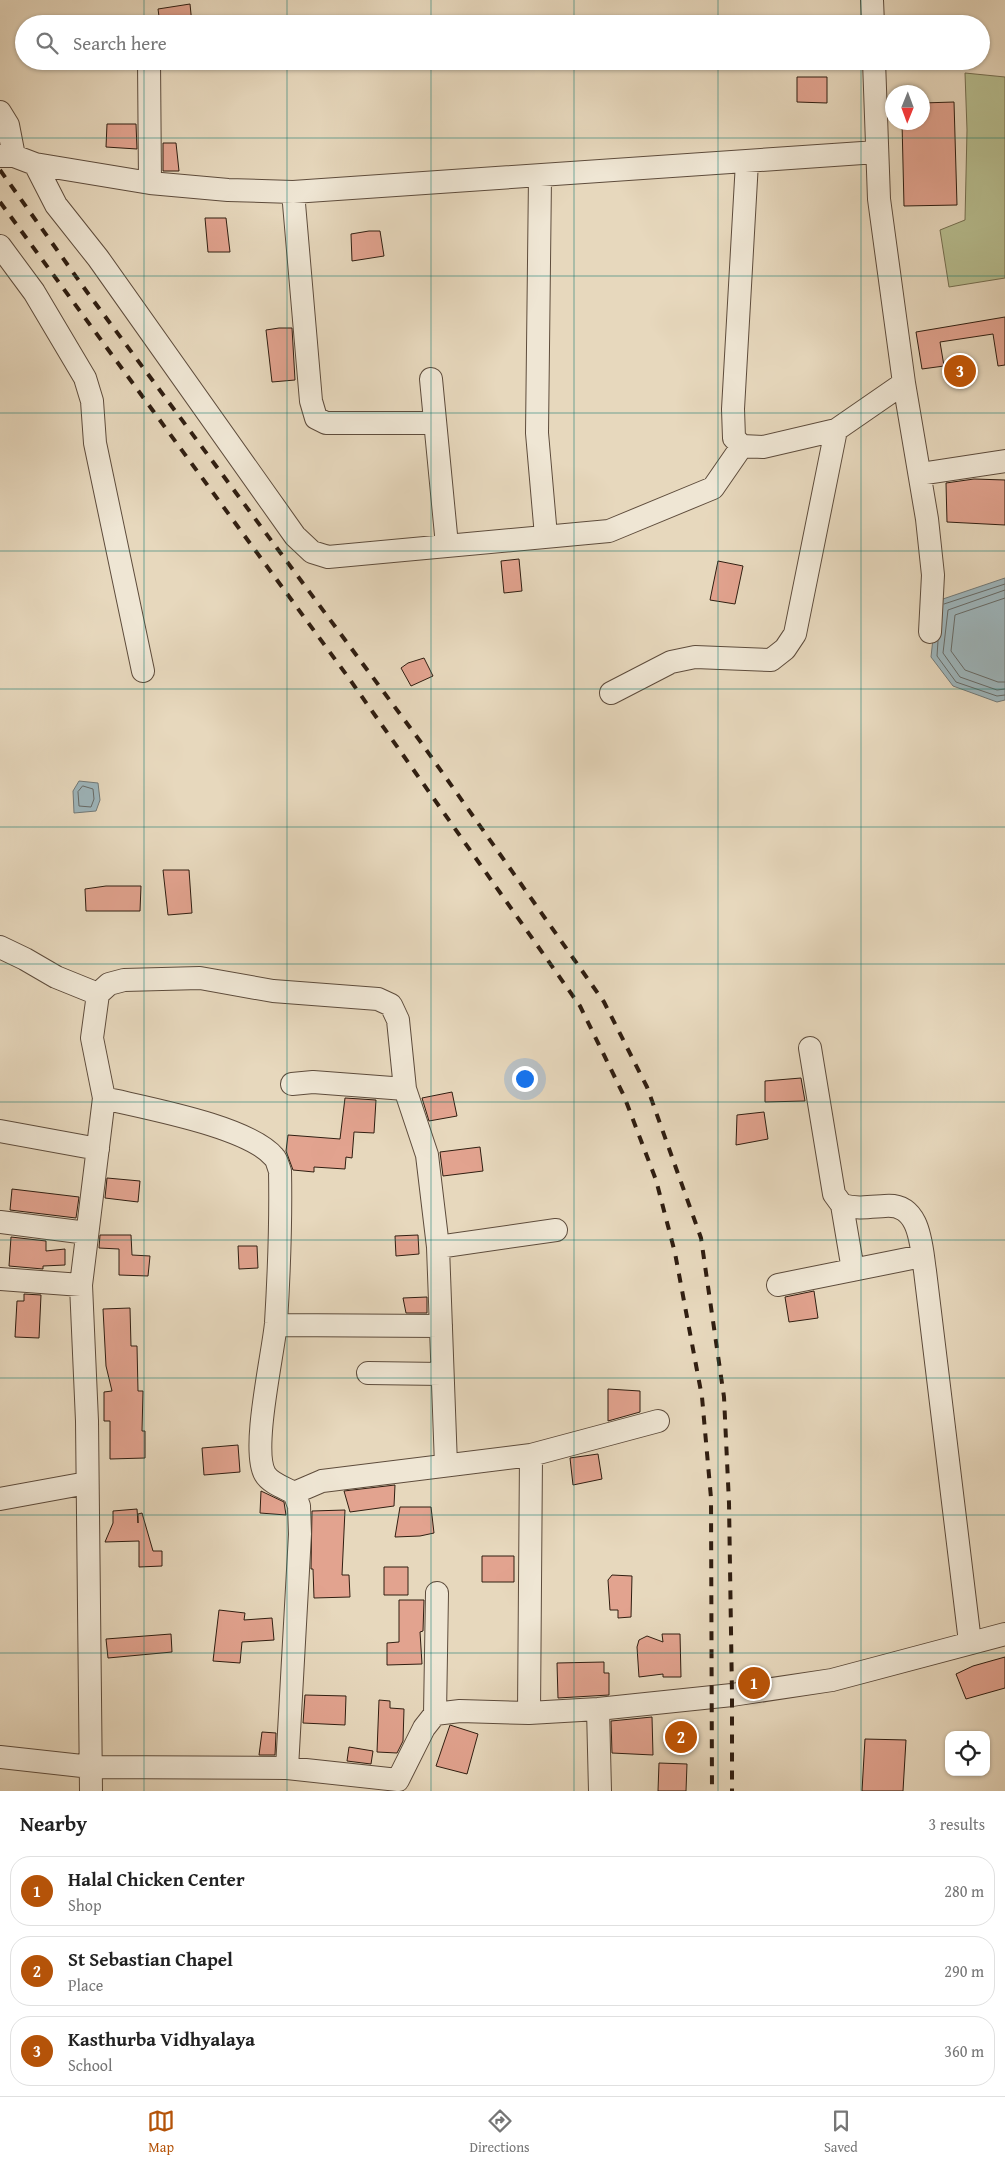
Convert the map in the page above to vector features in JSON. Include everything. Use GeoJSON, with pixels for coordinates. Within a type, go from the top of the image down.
{"type":"FeatureCollection","features":[{"type":"Feature","properties":{"kind":"street"},"geometry":{"type":"LineString","coordinates":[[872,0],[872,15]]}},
{"type":"Feature","properties":{"kind":"street"},"geometry":{"type":"LineString","coordinates":[[149,70],[150,183]]}},
{"type":"Feature","properties":{"kind":"street"},"geometry":{"type":"LineString","coordinates":[[874,70],[879,199],[904,383],[927,519],[933,575],[930,632]]}},
{"type":"Feature","properties":{"kind":"street"},"geometry":{"type":"LineString","coordinates":[[0,112],[8,125],[7,156],[35,164],[150,183],[228,190],[293,192],[540,177],[877,152]]}},
{"type":"Feature","properties":{"kind":"street"},"geometry":{"type":"LineString","coordinates":[[746,162],[733,409],[734,438],[742,446],[763,447],[836,430],[904,383]]}},
{"type":"Feature","properties":{"kind":"street"},"geometry":{"type":"LineString","coordinates":[[35,164],[56,205],[98,258],[295,536],[312,552],[328,557],[546,536],[609,532],[713,488],[742,446]]}},
{"type":"Feature","properties":{"kind":"street"},"geometry":{"type":"LineString","coordinates":[[540,177],[537,433],[546,536]]}},
{"type":"Feature","properties":{"kind":"street"},"geometry":{"type":"LineString","coordinates":[[293,192],[311,401],[316,418],[326,423],[435,423]]}},
{"type":"Feature","properties":{"kind":"street"},"geometry":{"type":"LineString","coordinates":[[0,246],[34,292],[85,378],[92,401],[95,443],[143,670]]}},
{"type":"Feature","properties":{"kind":"street"},"geometry":{"type":"LineString","coordinates":[[431,379],[447,545]]}},
{"type":"Feature","properties":{"kind":"street"},"geometry":{"type":"LineString","coordinates":[[611,694],[672,662],[695,657],[771,660],[785,649],[795,634],[836,430]]}},
{"type":"Feature","properties":{"kind":"street"},"geometry":{"type":"LineString","coordinates":[[920,474],[1005,461]]}},
{"type":"Feature","properties":{"kind":"street"},"geometry":{"type":"LineString","coordinates":[[0,946],[25,958],[56,977],[98,994]]}},
{"type":"Feature","properties":{"kind":"street"},"geometry":{"type":"LineString","coordinates":[[91,1791],[87,1422],[81,1284],[104,1098],[92,1038],[98,994],[109,984],[124,980],[200,978],[273,991],[378,999],[391,1005],[398,1020],[405,1089],[426,1156],[438,1247],[446,1465]]}},
{"type":"Feature","properties":{"kind":"street"},"geometry":{"type":"LineString","coordinates":[[810,1048],[834,1194],[842,1205],[854,1270]]}},
{"type":"Feature","properties":{"kind":"street"},"geometry":{"type":"LineString","coordinates":[[292,1084],[313,1082],[405,1089]]}},
{"type":"Feature","properties":{"kind":"street"},"geometry":{"type":"LineString","coordinates":[[104,1098],[209,1123],[260,1145],[275,1158],[280,1170],[276,1325],[262,1421],[261,1459],[265,1475],[276,1484],[294,1493],[298,1506],[300,1534],[287,1768]]}},
{"type":"Feature","properties":{"kind":"street"},"geometry":{"type":"LineString","coordinates":[[0,1131],[98,1149]]}},
{"type":"Feature","properties":{"kind":"street"},"geometry":{"type":"LineString","coordinates":[[842,1205],[856,1209],[888,1206],[905,1210],[917,1224],[970,1642]]}},
{"type":"Feature","properties":{"kind":"street"},"geometry":{"type":"LineString","coordinates":[[0,1222],[87,1233]]}},
{"type":"Feature","properties":{"kind":"street"},"geometry":{"type":"LineString","coordinates":[[438,1247],[556,1230]]}},
{"type":"Feature","properties":{"kind":"street"},"geometry":{"type":"LineString","coordinates":[[778,1285],[922,1256]]}},
{"type":"Feature","properties":{"kind":"street"},"geometry":{"type":"LineString","coordinates":[[0,1280],[81,1284]]}},
{"type":"Feature","properties":{"kind":"street"},"geometry":{"type":"LineString","coordinates":[[276,1325],[441,1326]]}},
{"type":"Feature","properties":{"kind":"street"},"geometry":{"type":"LineString","coordinates":[[368,1373],[442,1374]]}},
{"type":"Feature","properties":{"kind":"street"},"geometry":{"type":"LineString","coordinates":[[294,1493],[322,1482],[531,1455],[658,1421]]}},
{"type":"Feature","properties":{"kind":"street"},"geometry":{"type":"LineString","coordinates":[[529,1713],[531,1455]]}},
{"type":"Feature","properties":{"kind":"street"},"geometry":{"type":"LineString","coordinates":[[0,1499],[87,1483]]}},
{"type":"Feature","properties":{"kind":"street"},"geometry":{"type":"LineString","coordinates":[[0,1757],[91,1767],[287,1768],[395,1785],[424,1728],[435,1714],[437,1593]]}},
{"type":"Feature","properties":{"kind":"street"},"geometry":{"type":"LineString","coordinates":[[435,1714],[460,1711],[529,1713],[598,1709],[732,1695],[832,1680],[1005,1634]]}},
{"type":"Feature","properties":{"kind":"street"},"geometry":{"type":"LineString","coordinates":[[598,1709],[600,1791]]}},
{"type":"Feature","properties":{"kind":"green space"},"geometry":{"type":"Polygon","coordinates":[[[965,73],[1005,77],[1005,278],[949,287],[940,230],[965,220],[967,130],[965,73]]]}},
{"type":"Feature","properties":{"kind":"water"},"geometry":{"type":"Polygon","coordinates":[[[1005,578],[1005,700],[997,702],[953,686],[931,657],[937,601],[1005,578]]]}},
{"type":"Feature","properties":{"kind":"water"},"geometry":{"type":"Polygon","coordinates":[[[79,781],[98,783],[100,800],[96,811],[74,813],[73,791],[79,781]]]}},
{"type":"Feature","properties":{"kind":"building"},"geometry":{"type":"Polygon","coordinates":[[[190,4],[191,15],[159,15],[158,9],[190,4]]]}},
{"type":"Feature","properties":{"kind":"building"},"geometry":{"type":"Polygon","coordinates":[[[797,77],[827,77],[827,103],[797,102],[797,77]]]}},
{"type":"Feature","properties":{"kind":"building"},"geometry":{"type":"Polygon","coordinates":[[[954,102],[957,205],[904,206],[902,130],[930,130],[930,103],[954,102]]]}},
{"type":"Feature","properties":{"kind":"building"},"geometry":{"type":"Polygon","coordinates":[[[107,124],[136,124],[137,149],[106,147],[107,124]]]}},
{"type":"Feature","properties":{"kind":"building"},"geometry":{"type":"Polygon","coordinates":[[[163,143],[176,143],[179,171],[163,171],[163,143]]]}},
{"type":"Feature","properties":{"kind":"building"},"geometry":{"type":"Polygon","coordinates":[[[205,218],[226,218],[230,252],[208,252],[205,218]]]}},
{"type":"Feature","properties":{"kind":"building"},"geometry":{"type":"Polygon","coordinates":[[[380,231],[384,256],[352,261],[351,234],[380,231]]]}},
{"type":"Feature","properties":{"kind":"building"},"geometry":{"type":"Polygon","coordinates":[[[1005,317],[1005,365],[998,366],[993,334],[940,342],[944,366],[922,369],[916,332],[1005,317]]]}},
{"type":"Feature","properties":{"kind":"building"},"geometry":{"type":"Polygon","coordinates":[[[292,328],[295,380],[272,382],[266,330],[292,328]]]}},
{"type":"Feature","properties":{"kind":"building"},"geometry":{"type":"Polygon","coordinates":[[[974,479],[1005,480],[1005,525],[947,522],[946,483],[974,479]]]}},
{"type":"Feature","properties":{"kind":"building"},"geometry":{"type":"Polygon","coordinates":[[[519,559],[522,591],[504,593],[501,561],[519,559]]]}},
{"type":"Feature","properties":{"kind":"building"},"geometry":{"type":"Polygon","coordinates":[[[718,561],[743,566],[735,604],[710,600],[718,561]]]}},
{"type":"Feature","properties":{"kind":"building"},"geometry":{"type":"Polygon","coordinates":[[[424,658],[433,676],[411,686],[401,668],[408,663],[424,658]]]}},
{"type":"Feature","properties":{"kind":"building"},"geometry":{"type":"Polygon","coordinates":[[[163,870],[189,870],[192,913],[168,915],[163,870]]]}},
{"type":"Feature","properties":{"kind":"building"},"geometry":{"type":"Polygon","coordinates":[[[106,886],[141,886],[140,911],[86,911],[85,889],[106,886]]]}},
{"type":"Feature","properties":{"kind":"building"},"geometry":{"type":"Polygon","coordinates":[[[801,1078],[805,1101],[765,1102],[765,1081],[801,1078]]]}},
{"type":"Feature","properties":{"kind":"building"},"geometry":{"type":"Polygon","coordinates":[[[452,1092],[457,1116],[429,1121],[422,1098],[452,1092]]]}},
{"type":"Feature","properties":{"kind":"building"},"geometry":{"type":"Polygon","coordinates":[[[345,1098],[376,1100],[374,1133],[354,1132],[352,1158],[346,1157],[345,1169],[314,1167],[314,1172],[293,1170],[286,1151],[288,1135],[340,1139],[345,1098]]]}},
{"type":"Feature","properties":{"kind":"building"},"geometry":{"type":"Polygon","coordinates":[[[764,1112],[768,1139],[736,1145],[737,1115],[764,1112]]]}},
{"type":"Feature","properties":{"kind":"building"},"geometry":{"type":"Polygon","coordinates":[[[480,1147],[483,1171],[443,1176],[440,1152],[480,1147]]]}},
{"type":"Feature","properties":{"kind":"building"},"geometry":{"type":"Polygon","coordinates":[[[107,1178],[140,1181],[138,1202],[105,1198],[107,1178]]]}},
{"type":"Feature","properties":{"kind":"building"},"geometry":{"type":"Polygon","coordinates":[[[12,1189],[79,1197],[76,1218],[10,1210],[12,1189]]]}},
{"type":"Feature","properties":{"kind":"building"},"geometry":{"type":"Polygon","coordinates":[[[100,1235],[131,1235],[132,1255],[150,1256],[148,1276],[119,1275],[119,1249],[99,1248],[100,1235]]]}},
{"type":"Feature","properties":{"kind":"building"},"geometry":{"type":"Polygon","coordinates":[[[418,1235],[419,1254],[396,1256],[395,1236],[418,1235]]]}},
{"type":"Feature","properties":{"kind":"building"},"geometry":{"type":"Polygon","coordinates":[[[11,1237],[46,1241],[46,1251],[65,1249],[65,1265],[43,1266],[43,1269],[9,1266],[11,1237]]]}},
{"type":"Feature","properties":{"kind":"building"},"geometry":{"type":"Polygon","coordinates":[[[238,1246],[257,1246],[258,1268],[239,1269],[238,1246]]]}},
{"type":"Feature","properties":{"kind":"building"},"geometry":{"type":"Polygon","coordinates":[[[814,1291],[818,1318],[789,1322],[785,1297],[814,1291]]]}},
{"type":"Feature","properties":{"kind":"building"},"geometry":{"type":"Polygon","coordinates":[[[24,1294],[41,1295],[39,1338],[15,1337],[17,1301],[24,1301],[24,1294]]]}},
{"type":"Feature","properties":{"kind":"building"},"geometry":{"type":"Polygon","coordinates":[[[427,1297],[427,1313],[406,1313],[403,1298],[427,1297]]]}},
{"type":"Feature","properties":{"kind":"building"},"geometry":{"type":"Polygon","coordinates":[[[130,1308],[131,1346],[137,1346],[138,1391],[143,1391],[142,1431],[145,1431],[145,1458],[110,1459],[110,1421],[104,1421],[104,1392],[112,1391],[106,1366],[103,1309],[130,1308]]]}},
{"type":"Feature","properties":{"kind":"building"},"geometry":{"type":"Polygon","coordinates":[[[608,1389],[640,1391],[640,1412],[608,1421],[608,1389]]]}},
{"type":"Feature","properties":{"kind":"building"},"geometry":{"type":"Polygon","coordinates":[[[238,1445],[240,1472],[204,1475],[202,1448],[238,1445]]]}},
{"type":"Feature","properties":{"kind":"building"},"geometry":{"type":"Polygon","coordinates":[[[598,1454],[602,1479],[573,1485],[570,1458],[598,1454]]]}},
{"type":"Feature","properties":{"kind":"building"},"geometry":{"type":"Polygon","coordinates":[[[395,1485],[394,1506],[350,1512],[344,1491],[395,1485]]]}},
{"type":"Feature","properties":{"kind":"building"},"geometry":{"type":"Polygon","coordinates":[[[261,1491],[284,1502],[286,1515],[260,1513],[261,1491]]]}},
{"type":"Feature","properties":{"kind":"building"},"geometry":{"type":"Polygon","coordinates":[[[400,1507],[431,1507],[434,1533],[420,1536],[395,1537],[400,1507]]]}},
{"type":"Feature","properties":{"kind":"building"},"geometry":{"type":"Polygon","coordinates":[[[137,1509],[138,1523],[138,1514],[142,1513],[153,1551],[162,1551],[162,1566],[139,1567],[139,1541],[105,1542],[113,1523],[113,1511],[137,1509]]]}},
{"type":"Feature","properties":{"kind":"building"},"geometry":{"type":"Polygon","coordinates":[[[345,1510],[342,1575],[349,1575],[350,1597],[314,1598],[313,1569],[311,1569],[312,1511],[345,1510]]]}},
{"type":"Feature","properties":{"kind":"building"},"geometry":{"type":"Polygon","coordinates":[[[482,1556],[514,1556],[514,1582],[482,1582],[482,1556]]]}},
{"type":"Feature","properties":{"kind":"building"},"geometry":{"type":"Polygon","coordinates":[[[384,1567],[408,1567],[408,1595],[384,1595],[384,1567]]]}},
{"type":"Feature","properties":{"kind":"building"},"geometry":{"type":"Polygon","coordinates":[[[612,1575],[632,1576],[631,1617],[618,1618],[618,1610],[610,1610],[608,1580],[612,1575]]]}},
{"type":"Feature","properties":{"kind":"building"},"geometry":{"type":"Polygon","coordinates":[[[399,1600],[424,1600],[423,1631],[420,1632],[422,1664],[387,1665],[387,1643],[399,1642],[399,1600]]]}},
{"type":"Feature","properties":{"kind":"building"},"geometry":{"type":"Polygon","coordinates":[[[219,1610],[245,1613],[244,1620],[272,1618],[274,1640],[242,1642],[240,1663],[213,1661],[219,1610]]]}},
{"type":"Feature","properties":{"kind":"building"},"geometry":{"type":"Polygon","coordinates":[[[171,1634],[172,1652],[108,1658],[106,1639],[171,1634]]]}},
{"type":"Feature","properties":{"kind":"building"},"geometry":{"type":"Polygon","coordinates":[[[662,1634],[680,1634],[681,1677],[663,1677],[663,1674],[639,1677],[637,1647],[639,1640],[647,1636],[663,1642],[662,1634]]]}},
{"type":"Feature","properties":{"kind":"building"},"geometry":{"type":"Polygon","coordinates":[[[1005,1657],[1005,1688],[966,1699],[956,1674],[973,1666],[1005,1657]]]}},
{"type":"Feature","properties":{"kind":"building"},"geometry":{"type":"Polygon","coordinates":[[[604,1662],[604,1673],[609,1673],[609,1695],[558,1698],[557,1663],[604,1662]]]}},
{"type":"Feature","properties":{"kind":"building"},"geometry":{"type":"Polygon","coordinates":[[[305,1695],[346,1696],[345,1725],[303,1723],[305,1695]]]}},
{"type":"Feature","properties":{"kind":"building"},"geometry":{"type":"Polygon","coordinates":[[[379,1700],[390,1701],[390,1708],[404,1709],[403,1741],[397,1753],[377,1752],[379,1700]]]}},
{"type":"Feature","properties":{"kind":"building"},"geometry":{"type":"Polygon","coordinates":[[[652,1717],[653,1755],[612,1753],[611,1721],[652,1717]]]}},
{"type":"Feature","properties":{"kind":"building"},"geometry":{"type":"Polygon","coordinates":[[[450,1725],[478,1734],[467,1774],[436,1766],[450,1725]]]}},
{"type":"Feature","properties":{"kind":"building"},"geometry":{"type":"Polygon","coordinates":[[[262,1732],[276,1733],[275,1755],[259,1755],[262,1732]]]}},
{"type":"Feature","properties":{"kind":"building"},"geometry":{"type":"Polygon","coordinates":[[[865,1739],[906,1740],[903,1791],[862,1791],[865,1739]]]}},
{"type":"Feature","properties":{"kind":"building"},"geometry":{"type":"Polygon","coordinates":[[[349,1747],[373,1751],[371,1764],[347,1761],[349,1747]]]}},
{"type":"Feature","properties":{"kind":"building"},"geometry":{"type":"Polygon","coordinates":[[[659,1763],[687,1764],[686,1791],[658,1791],[659,1763]]]}},
{"type":"Feature","properties":{"kind":"railway"},"geometry":{"type":"LineString","coordinates":[[0,170],[87,292],[420,741],[521,884],[604,1002],[647,1087],[701,1238],[724,1397],[729,1503],[732,1791]]}},
{"type":"Feature","properties":{"kind":"railway"},"geometry":{"type":"LineString","coordinates":[[0,202],[348,677],[580,1006],[624,1096],[656,1180],[675,1253],[702,1397],[711,1498],[712,1791]]}},
{"type":"Feature","properties":{"kind":"place","name":"Kasthurba Vidhyalaya"},"geometry":{"type":"Point","coordinates":[960,371]}},
{"type":"Feature","properties":{"kind":"place","name":"Halal Chicken Center"},"geometry":{"type":"Point","coordinates":[754,1683]}},
{"type":"Feature","properties":{"kind":"place","name":"St Sebastian Chapel"},"geometry":{"type":"Point","coordinates":[681,1737]}}]}
